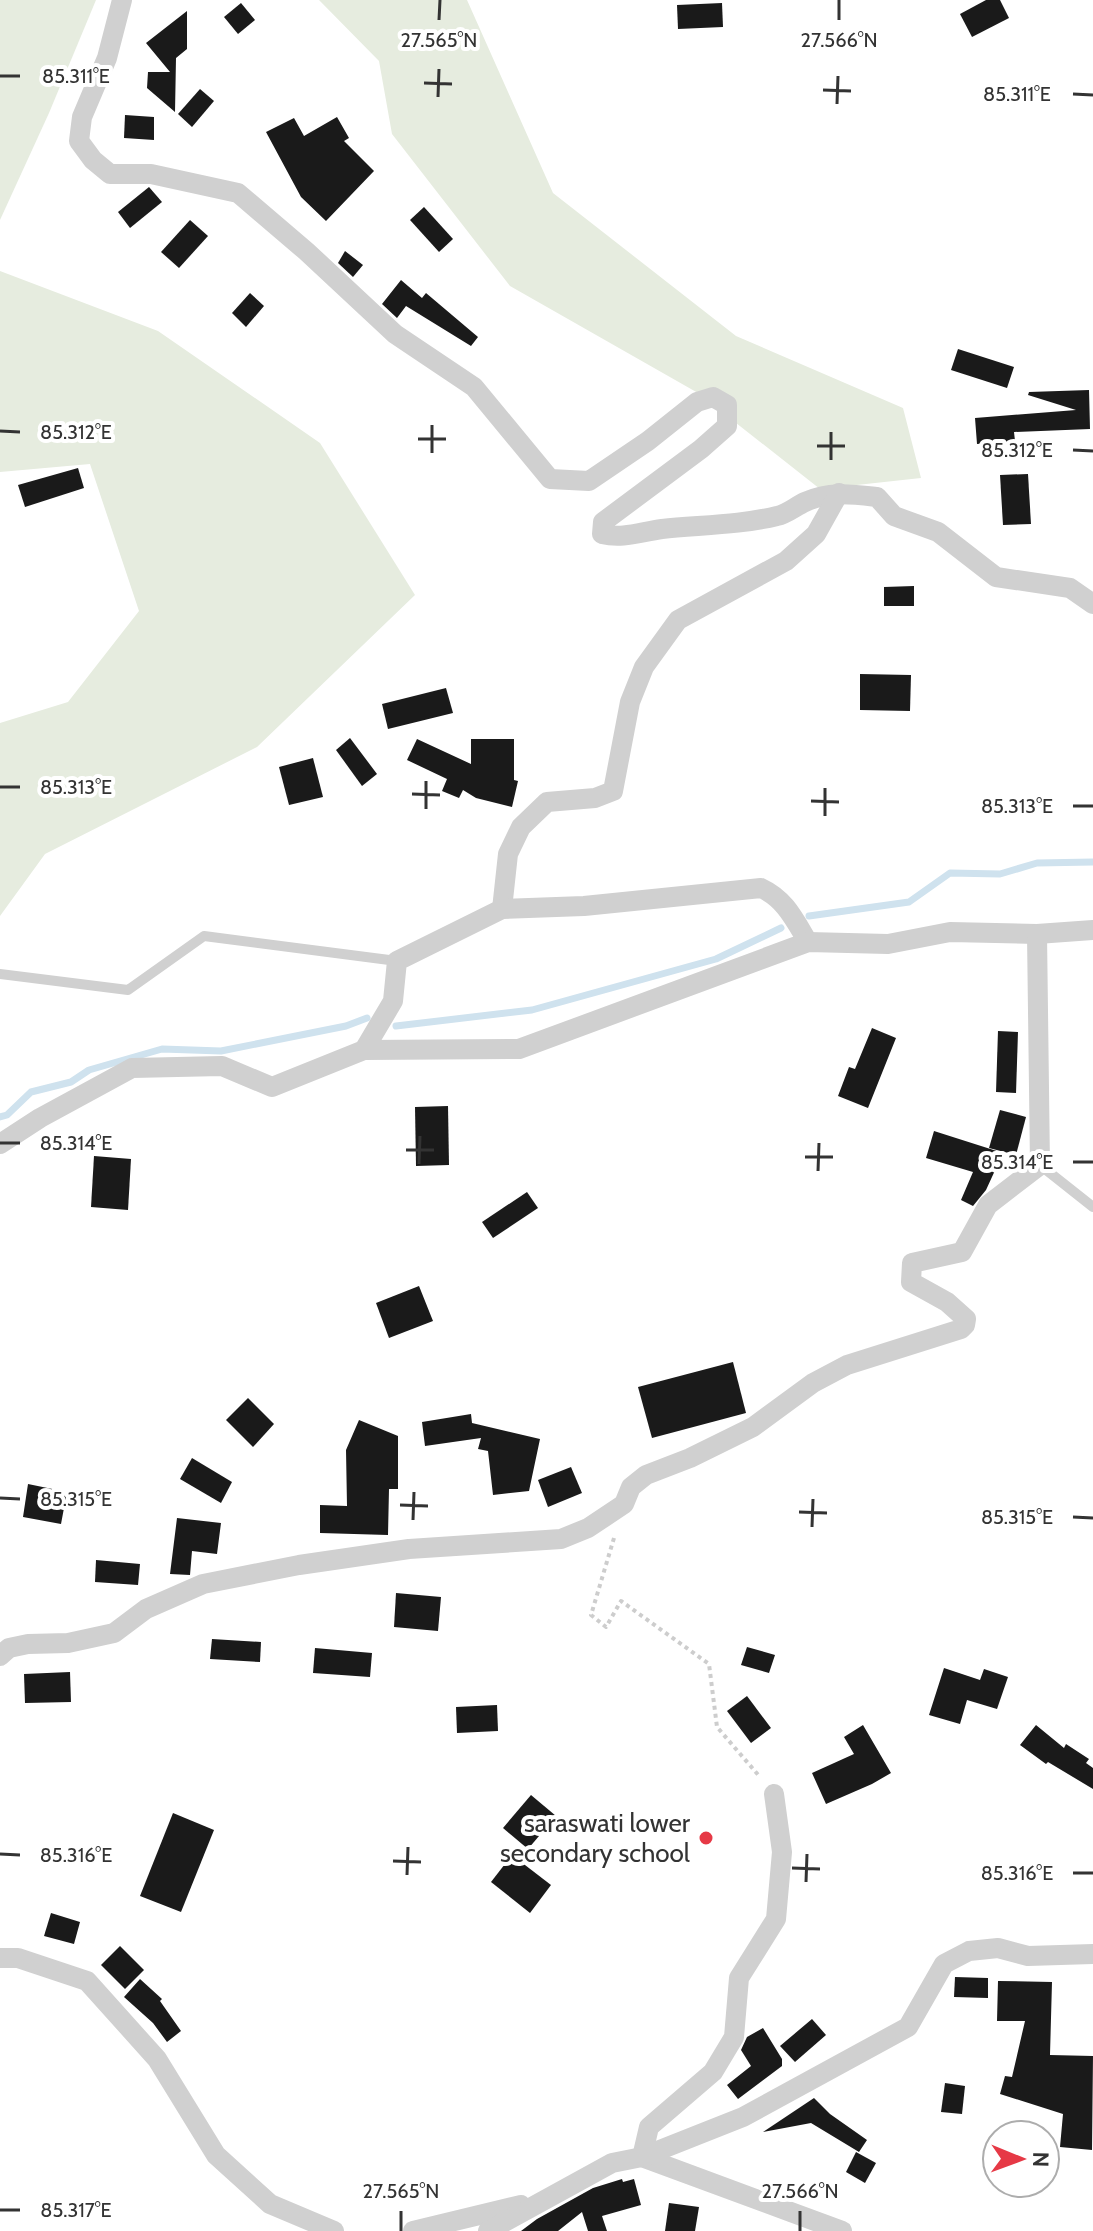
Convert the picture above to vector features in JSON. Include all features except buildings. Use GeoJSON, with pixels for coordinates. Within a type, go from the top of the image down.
{"type":"FeatureCollection","features":[{"type":"Feature","properties":{"kind":"street"},"geometry":{"type":"LineString","coordinates":[[122,0],[107,58],[82,117],[79,141],[93,160],[110,174],[151,174],[238,193],[395,334],[474,387],[550,479],[589,481],[648,441],[697,402],[713,397],[727,405],[727,426],[603,522],[602,534],[624,537],[780,515],[807,501],[839,493],[877,497],[894,516],[938,532],[996,577],[1070,588],[1093,604]]}},
{"type":"Feature","properties":{"kind":"street"},"geometry":{"type":"LineString","coordinates":[[502,909],[508,854],[521,827],[547,802],[595,798],[613,791],[630,702],[644,667],[678,620],[786,561],[816,534],[839,493]]}},
{"type":"Feature","properties":{"kind":"street"},"geometry":{"type":"LineString","coordinates":[[364,1050],[393,1001],[397,961],[502,909],[584,906],[761,888],[776,895],[787,906],[808,942]]}},
{"type":"Feature","properties":{"kind":"street"},"geometry":{"type":"LineString","coordinates":[[0,1144],[40,1118],[132,1068],[222,1066],[272,1087],[364,1050],[519,1049],[808,942],[888,944],[950,932],[1037,934],[1093,930]]}},
{"type":"Feature","properties":{"kind":"street"},"geometry":{"type":"LineString","coordinates":[[0,1656],[9,1648],[28,1644],[68,1643],[114,1633],[146,1609],[203,1584],[299,1565],[409,1549],[561,1539],[588,1528],[624,1504],[631,1487],[646,1475],[690,1458],[753,1427],[813,1383],[847,1365],[961,1329],[966,1319],[959,1311],[911,1282],[912,1263],[962,1252],[988,1205],[1040,1165],[1037,934]]}},
{"type":"Feature","properties":{"kind":"street"},"geometry":{"type":"LineString","coordinates":[[642,2157],[649,2127],[713,2072],[734,2037],[739,1978],[776,1919],[782,1852],[774,1794]]}},
{"type":"Feature","properties":{"kind":"street"},"geometry":{"type":"LineString","coordinates":[[488,2231],[612,2163],[642,2157],[743,2117],[908,2027],[944,1964],[969,1951],[998,1948],[1028,1956],[1093,1954]]}},
{"type":"Feature","properties":{"kind":"street"},"geometry":{"type":"LineString","coordinates":[[0,1958],[18,1958],[87,1981],[157,2059],[216,2155],[270,2204],[334,2231]]}},
{"type":"Feature","properties":{"kind":"street"},"geometry":{"type":"LineString","coordinates":[[642,2157],[842,2231]]}},
{"type":"Feature","properties":{"kind":"street"},"geometry":{"type":"LineString","coordinates":[[413,2231],[548,2199]]}},
{"type":"Feature","properties":{"kind":"lane"},"geometry":{"type":"LineString","coordinates":[[0,974],[128,990],[204,936],[397,961]]}},
{"type":"Feature","properties":{"kind":"lane"},"geometry":{"type":"LineString","coordinates":[[1040,1165],[1093,1207]]}},
{"type":"Feature","properties":{"kind":"path"},"geometry":{"type":"LineString","coordinates":[[624,1504],[591,1615],[606,1627],[621,1601],[709,1664],[717,1727],[774,1794]]}},
{"type":"Feature","properties":{"kind":"shaded area"},"geometry":{"type":"Polygon","coordinates":[[[0,0],[96,0],[0,220],[0,0]]]}},
{"type":"Feature","properties":{"kind":"shaded area"},"geometry":{"type":"Polygon","coordinates":[[[319,0],[467,0],[553,193],[736,336],[903,408],[921,478],[820,489],[698,393],[510,286],[392,134],[379,61],[319,0]]]}},
{"type":"Feature","properties":{"kind":"shaded area"},"geometry":{"type":"Polygon","coordinates":[[[0,271],[158,331],[320,443],[415,595],[257,747],[45,854],[0,916],[0,723],[68,702],[139,611],[90,464],[0,472],[0,271]]]}},
{"type":"Feature","properties":{"kind":"waterway"},"geometry":{"type":"LineString","coordinates":[[809,916],[909,902],[950,873],[1000,874],[1037,863],[1093,862]]}},
{"type":"Feature","properties":{"kind":"waterway"},"geometry":{"type":"LineString","coordinates":[[396,1026],[532,1010],[716,959],[781,928]]}},
{"type":"Feature","properties":{"kind":"waterway"},"geometry":{"type":"LineString","coordinates":[[0,1117],[7,1115],[31,1092],[71,1082],[89,1070],[162,1049],[221,1051],[346,1026],[367,1018]]}},
{"type":"Feature","properties":{"kind":"place","name":"saraswati lower secondary school"},"geometry":{"type":"Point","coordinates":[706,1838]}}]}
